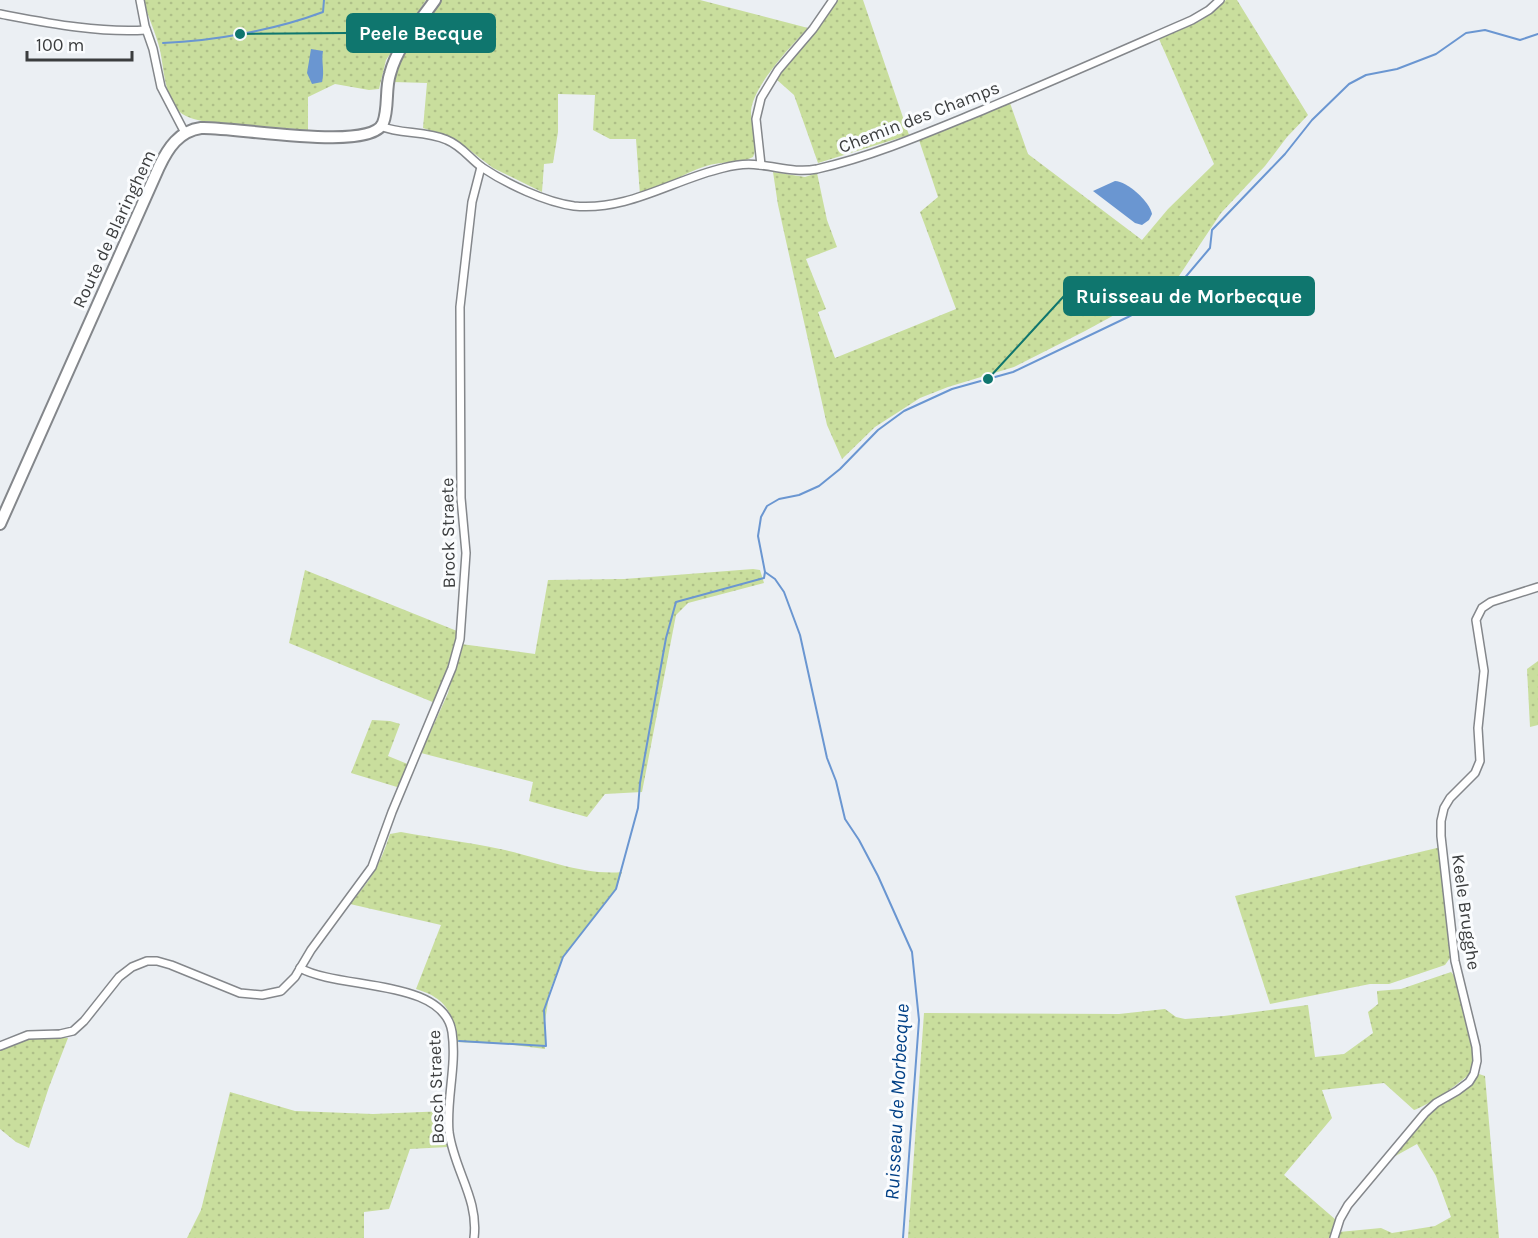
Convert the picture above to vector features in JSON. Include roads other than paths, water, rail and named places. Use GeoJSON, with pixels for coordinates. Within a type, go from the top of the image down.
{"type":"FeatureCollection","features":[{"type":"Feature","properties":{"kind":"street"},"geometry":{"type":"LineString","coordinates":[[140,0],[161,87],[185,133],[196,128],[211,127],[340,138],[368,135],[376,132],[381,126],[384,120],[392,65],[400,49],[435,0]]}},
{"type":"Feature","properties":{"kind":"street"},"geometry":{"type":"LineString","coordinates":[[761,165],[756,119],[761,98],[778,70],[813,29],[833,0]]}},
{"type":"Feature","properties":{"kind":"street","name":"Chemin des Champs"},"geometry":{"type":"LineString","coordinates":[[381,126],[392,130],[430,134],[447,140],[464,150],[481,167],[542,197],[569,205],[589,206],[646,196],[722,168],[749,164],[789,171],[806,171],[849,160],[901,143],[1037,88],[1192,20],[1220,0]]}},
{"type":"Feature","properties":{"kind":"street"},"geometry":{"type":"LineString","coordinates":[[0,14],[92,28],[146,30]]}},
{"type":"Feature","properties":{"kind":"street","name":"Route de Blaringhem"},"geometry":{"type":"LineString","coordinates":[[0,524],[159,167],[172,145],[185,133]]}},
{"type":"Feature","properties":{"kind":"street","name":"Brock Straete"},"geometry":{"type":"LineString","coordinates":[[0,1046],[28,1035],[60,1034],[73,1031],[115,981],[132,967],[147,961],[171,965],[228,990],[254,995],[281,992],[289,985],[311,950],[362,883],[375,861],[392,812],[430,724],[456,655],[461,632],[466,559],[461,498],[460,307],[472,202],[481,167]]}},
{"type":"Feature","properties":{"kind":"street","name":"Keele Brugghe"},"geometry":{"type":"LineString","coordinates":[[1334,1238],[1342,1215],[1354,1197],[1425,1113],[1436,1103],[1465,1085],[1472,1078],[1477,1066],[1476,1047],[1454,956],[1441,836],[1441,816],[1446,804],[1475,773],[1480,761],[1478,728],[1484,677],[1477,623],[1478,614],[1491,602],[1538,587]]}},
{"type":"Feature","properties":{"kind":"street","name":"Bosch Straete"},"geometry":{"type":"LineString","coordinates":[[300,968],[317,976],[417,996],[436,1005],[446,1015],[452,1031],[453,1054],[449,1133],[474,1208],[476,1224],[474,1238]]}},
{"type":"Feature","properties":{"kind":"water"},"geometry":{"type":"Polygon","coordinates":[[[311,49],[323,51],[322,82],[312,84],[307,73],[311,49]]]}},
{"type":"Feature","properties":{"kind":"water"},"geometry":{"type":"Polygon","coordinates":[[[1115,181],[1126,184],[1143,198],[1152,214],[1149,220],[1142,225],[1135,223],[1093,191],[1115,181]]]}},
{"type":"Feature","properties":{"kind":"waterway"},"geometry":{"type":"LineString","coordinates":[[163,43],[223,37],[285,24],[323,12],[324,0]]}},
{"type":"Feature","properties":{"kind":"waterway","name":"Ruisseau de Morbecque"},"geometry":{"type":"LineString","coordinates":[[903,1238],[919,1020],[912,952],[878,876],[845,819],[836,781],[827,758],[800,635],[784,592],[775,579],[765,572],[758,536],[761,517],[767,506],[779,499],[799,495],[819,486],[840,469],[878,430],[904,411],[952,389],[1013,372],[1165,297],[1177,287],[1210,248],[1212,230],[1285,154],[1312,120],[1349,84],[1366,75],[1397,69],[1436,54],[1466,33],[1485,30],[1520,40],[1538,34]]}},
{"type":"Feature","properties":{"kind":"waterway"},"geometry":{"type":"LineString","coordinates":[[459,1041],[546,1046],[544,1010],[563,957],[616,889],[638,808],[640,783],[666,638],[676,602],[764,578],[765,572]]}},
{"type":"Feature","properties":{"kind":"place","name":"Peele Becque"},"geometry":{"type":"Point","coordinates":[240,34]}},
{"type":"Feature","properties":{"kind":"place","name":"Ruisseau de Morbecque"},"geometry":{"type":"Point","coordinates":[988,379]}}]}
